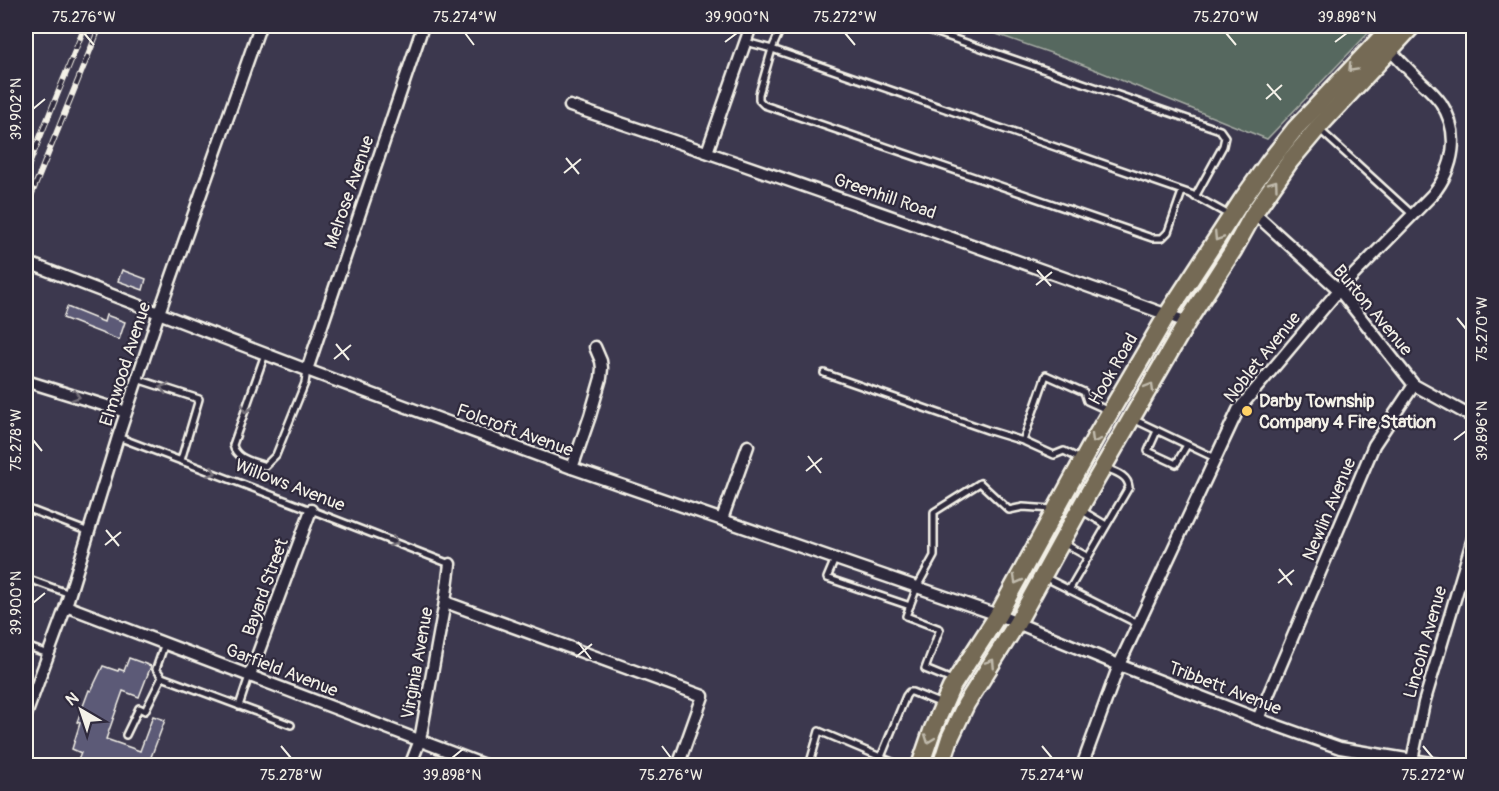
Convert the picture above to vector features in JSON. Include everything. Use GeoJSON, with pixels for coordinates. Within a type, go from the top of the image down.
{"type":"FeatureCollection","features":[{"type":"Feature","properties":{"kind":"main road","name":"Hook Road"},"geometry":{"type":"LineString","coordinates":[[920,765],[932,731],[955,682],[998,615],[1083,460],[1167,315],[1269,162],[1295,129],[1392,26]]}},
{"type":"Feature","properties":{"kind":"main road"},"geometry":{"type":"LineString","coordinates":[[940,765],[966,704],[1017,623],[1187,322],[1234,249],[1254,213],[1290,161],[1412,26]]}},
{"type":"Feature","properties":{"kind":"street","name":"Elmwood Avenue"},"geometry":{"type":"LineString","coordinates":[[26,715],[70,594],[159,313],[260,26]]}},
{"type":"Feature","properties":{"kind":"street","name":"Melrose Avenue"},"geometry":{"type":"LineString","coordinates":[[307,370],[423,26]]}},
{"type":"Feature","properties":{"kind":"street"},"geometry":{"type":"LineString","coordinates":[[707,152],[751,26]]}},
{"type":"Feature","properties":{"kind":"street","name":"Noblet Avenue"},"geometry":{"type":"LineString","coordinates":[[1082,765],[1119,665],[1238,410],[1339,290],[1442,183],[1452,159],[1453,137],[1448,116],[1441,104],[1389,50]]}},
{"type":"Feature","properties":{"kind":"street","name":"Greenhill Road"},"geometry":{"type":"LineString","coordinates":[[570,106],[938,232],[1187,322]]}},
{"type":"Feature","properties":{"kind":"street","name":"Burton Avenue"},"geometry":{"type":"LineString","coordinates":[[1254,213],[1339,290],[1414,385],[1473,418]]}},
{"type":"Feature","properties":{"kind":"street","name":"Folcroft Avenue"},"geometry":{"type":"LineString","coordinates":[[26,262],[307,370],[572,468],[998,615]]}},
{"type":"Feature","properties":{"kind":"street"},"geometry":{"type":"LineString","coordinates":[[572,468],[603,368],[595,347]]}},
{"type":"Feature","properties":{"kind":"street"},"geometry":{"type":"LineString","coordinates":[[26,381],[126,412]]}},
{"type":"Feature","properties":{"kind":"street","name":"Newlin Avenue"},"geometry":{"type":"LineString","coordinates":[[1258,719],[1374,445],[1414,385]]}},
{"type":"Feature","properties":{"kind":"street"},"geometry":{"type":"LineString","coordinates":[[722,519],[748,446]]}},
{"type":"Feature","properties":{"kind":"street","name":"Bayard Street"},"geometry":{"type":"LineString","coordinates":[[250,675],[311,510]]}},
{"type":"Feature","properties":{"kind":"street","name":"Lincoln Avenue"},"geometry":{"type":"LineString","coordinates":[[1412,760],[1424,702],[1473,535]]}},
{"type":"Feature","properties":{"kind":"street","name":"Virginia Avenue"},"geometry":{"type":"LineString","coordinates":[[410,765],[420,740],[450,564]]}},
{"type":"Feature","properties":{"kind":"street"},"geometry":{"type":"LineString","coordinates":[[445,602],[703,696],[678,765]]}},
{"type":"Feature","properties":{"kind":"street","name":"Garfield Avenue"},"geometry":{"type":"LineString","coordinates":[[66,606],[487,765]]}},
{"type":"Feature","properties":{"kind":"street","name":"Tribbett Avenue"},"geometry":{"type":"LineString","coordinates":[[998,615],[1119,665],[1340,748],[1449,765]]}},
{"type":"Feature","properties":{"kind":"lane"},"geometry":{"type":"LineString","coordinates":[[782,26],[772,49],[759,94],[759,100],[764,105],[1152,238],[1162,238],[1168,232],[1182,192]]}},
{"type":"Feature","properties":{"kind":"lane"},"geometry":{"type":"LineString","coordinates":[[917,26],[1220,130],[1225,137],[1223,146],[1195,197]]}},
{"type":"Feature","properties":{"kind":"lane"},"geometry":{"type":"LineString","coordinates":[[746,42],[772,49],[1182,192],[1232,216]]}},
{"type":"Feature","properties":{"kind":"lane"},"geometry":{"type":"LineString","coordinates":[[1318,128],[1413,215]]}},
{"type":"Feature","properties":{"kind":"lane"},"geometry":{"type":"LineString","coordinates":[[265,354],[233,445],[234,452],[241,457],[265,466],[276,455],[305,383],[307,370]]}},
{"type":"Feature","properties":{"kind":"lane"},"geometry":{"type":"LineString","coordinates":[[824,373],[1023,441],[1054,455],[1064,451],[1083,460]]}},
{"type":"Feature","properties":{"kind":"lane"},"geometry":{"type":"LineString","coordinates":[[1023,441],[1046,375],[1084,392],[1087,401],[1111,412]]}},
{"type":"Feature","properties":{"kind":"lane"},"geometry":{"type":"LineString","coordinates":[[137,379],[199,399],[181,460]]}},
{"type":"Feature","properties":{"kind":"lane"},"geometry":{"type":"LineString","coordinates":[[1132,419],[1215,458]]}},
{"type":"Feature","properties":{"kind":"lane"},"geometry":{"type":"LineString","coordinates":[[1157,430],[1148,451],[1176,464],[1188,445]]}},
{"type":"Feature","properties":{"kind":"lane","name":"Willows Avenue"},"geometry":{"type":"LineString","coordinates":[[118,437],[450,564]]}},
{"type":"Feature","properties":{"kind":"lane"},"geometry":{"type":"LineString","coordinates":[[1069,590],[1129,487],[1126,478],[1104,467]]}},
{"type":"Feature","properties":{"kind":"lane"},"geometry":{"type":"LineString","coordinates":[[955,682],[925,669],[940,629],[906,616],[917,588],[934,556],[934,512],[980,483],[1009,510],[1023,507],[1056,509]]}},
{"type":"Feature","properties":{"kind":"lane"},"geometry":{"type":"LineString","coordinates":[[26,508],[89,532]]}},
{"type":"Feature","properties":{"kind":"lane"},"geometry":{"type":"LineString","coordinates":[[1080,510],[1106,525]]}},
{"type":"Feature","properties":{"kind":"lane"},"geometry":{"type":"LineString","coordinates":[[1062,543],[1088,557]]}},
{"type":"Feature","properties":{"kind":"lane"},"geometry":{"type":"LineString","coordinates":[[835,559],[828,578],[910,606]]}},
{"type":"Feature","properties":{"kind":"lane"},"geometry":{"type":"LineString","coordinates":[[1043,577],[1138,624]]}},
{"type":"Feature","properties":{"kind":"lane"},"geometry":{"type":"LineString","coordinates":[[26,578],[70,594]]}},
{"type":"Feature","properties":{"kind":"lane"},"geometry":{"type":"LineString","coordinates":[[165,643],[156,669],[162,677],[291,725]]}},
{"type":"Feature","properties":{"kind":"lane"},"geometry":{"type":"LineString","coordinates":[[26,646],[48,654]]}},
{"type":"Feature","properties":{"kind":"lane"},"geometry":{"type":"LineString","coordinates":[[239,706],[250,675]]}},
{"type":"Feature","properties":{"kind":"lane"},"geometry":{"type":"LineString","coordinates":[[126,735],[139,708],[145,711],[162,677]]}},
{"type":"Feature","properties":{"kind":"lane"},"geometry":{"type":"LineString","coordinates":[[885,761],[909,692],[944,704]]}},
{"type":"Feature","properties":{"kind":"lane"},"geometry":{"type":"LineString","coordinates":[[809,765],[819,731],[885,761],[902,765]]}},
{"type":"Feature","properties":{"kind":"green space"},"geometry":{"type":"Polygon","coordinates":[[[973,26],[1375,26],[1267,139],[1071,60],[973,26]]]}},
{"type":"Feature","properties":{"kind":"building"},"geometry":{"type":"Polygon","coordinates":[[[122,270],[146,279],[143,290],[118,281],[122,270]]]}},
{"type":"Feature","properties":{"kind":"building"},"geometry":{"type":"Polygon","coordinates":[[[67,307],[104,322],[106,315],[125,322],[119,340],[63,318],[67,307]]]}},
{"type":"Feature","properties":{"kind":"building"},"geometry":{"type":"Polygon","coordinates":[[[129,658],[151,666],[139,697],[123,691],[106,739],[140,751],[153,716],[165,720],[148,765],[131,762],[130,765],[76,765],[81,753],[72,749],[80,723],[77,722],[89,690],[91,691],[103,666],[124,671],[129,658]]]}},
{"type":"Feature","properties":{"kind":"railway"},"geometry":{"type":"LineString","coordinates":[[26,172],[85,26]]}},
{"type":"Feature","properties":{"kind":"railway"},"geometry":{"type":"LineString","coordinates":[[26,208],[100,26]]}},
{"type":"Feature","properties":{"kind":"place","name":"Darby Township Company 4 Fire Station"},"geometry":{"type":"Point","coordinates":[1247,411]}}]}
